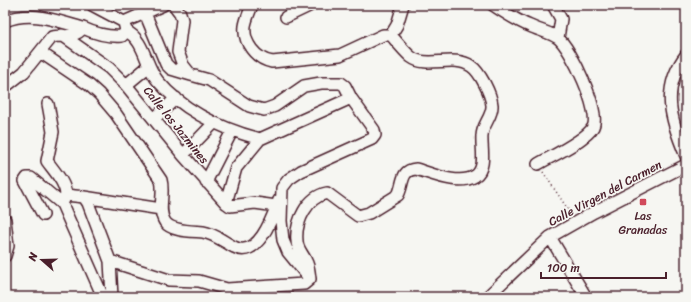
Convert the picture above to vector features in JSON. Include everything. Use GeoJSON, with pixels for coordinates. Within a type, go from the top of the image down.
{"type":"FeatureCollection","features":[{"type":"Feature","properties":{"kind":"street"},"geometry":{"type":"LineString","coordinates":[[92,5],[125,26],[137,38],[149,66],[158,81],[187,107],[214,123],[232,131],[260,140]]}},
{"type":"Feature","properties":{"kind":"street"},"geometry":{"type":"LineString","coordinates":[[5,21],[18,16],[38,16],[83,28],[95,34],[110,37],[122,36],[125,26],[145,13],[163,5]]}},
{"type":"Feature","properties":{"kind":"street"},"geometry":{"type":"LineString","coordinates":[[174,5],[180,13],[182,20],[178,52],[183,65],[191,75]]}},
{"type":"Feature","properties":{"kind":"street"},"geometry":{"type":"LineString","coordinates":[[252,5],[245,25],[245,36],[255,54],[262,60],[272,62],[334,56],[384,35],[391,35],[412,58],[425,61],[448,62],[471,66],[486,86],[492,106],[483,130],[481,169],[476,176],[458,180],[411,169],[404,174],[398,195],[369,213],[358,216],[327,194],[320,195],[309,204],[299,222],[296,243],[309,267],[310,279]]}},
{"type":"Feature","properties":{"kind":"street"},"geometry":{"type":"LineString","coordinates":[[286,17],[310,5]]}},
{"type":"Feature","properties":{"kind":"street"},"geometry":{"type":"LineString","coordinates":[[391,35],[397,25],[404,5]]}},
{"type":"Feature","properties":{"kind":"street"},"geometry":{"type":"LineString","coordinates":[[492,5],[528,26],[558,38],[579,70],[588,93],[595,123],[592,128],[573,144],[538,164]]}},
{"type":"Feature","properties":{"kind":"street"},"geometry":{"type":"LineString","coordinates":[[553,5],[561,19],[558,38]]}},
{"type":"Feature","properties":{"kind":"street"},"geometry":{"type":"LineString","coordinates":[[40,52],[89,85],[116,114],[161,180],[163,189],[161,209],[165,222],[170,226],[183,230],[206,232],[241,250],[255,244],[267,231],[282,188],[289,179],[301,171],[372,139],[375,135],[374,130],[344,86],[340,83],[321,82],[304,86],[269,108],[264,110],[256,110],[209,80],[171,69],[166,64],[145,13]]}},
{"type":"Feature","properties":{"kind":"street"},"geometry":{"type":"LineString","coordinates":[[5,87],[9,86],[24,72],[52,37],[78,34],[83,28]]}},
{"type":"Feature","properties":{"kind":"street","name":"Calle los Jazmines"},"geometry":{"type":"LineString","coordinates":[[62,35],[109,68],[126,85],[183,155],[226,203]]}},
{"type":"Feature","properties":{"kind":"street"},"geometry":{"type":"LineString","coordinates":[[686,55],[674,78],[670,98],[672,118],[686,156]]}},
{"type":"Feature","properties":{"kind":"street"},"geometry":{"type":"LineString","coordinates":[[126,85],[149,66]]}},
{"type":"Feature","properties":{"kind":"street"},"geometry":{"type":"LineString","coordinates":[[154,119],[176,98]]}},
{"type":"Feature","properties":{"kind":"street"},"geometry":{"type":"LineString","coordinates":[[276,206],[255,203],[230,206],[226,203],[236,168],[260,140],[351,98]]}},
{"type":"Feature","properties":{"kind":"street"},"geometry":{"type":"LineString","coordinates":[[48,104],[53,132],[47,161],[53,167],[64,187],[64,200],[103,297]]}},
{"type":"Feature","properties":{"kind":"street"},"geometry":{"type":"LineString","coordinates":[[183,155],[214,123]]}},
{"type":"Feature","properties":{"kind":"street"},"geometry":{"type":"LineString","coordinates":[[206,182],[232,131]]}},
{"type":"Feature","properties":{"kind":"street","name":"Calle Virgen del Carmen"},"geometry":{"type":"LineString","coordinates":[[487,297],[550,237],[686,165]]}},
{"type":"Feature","properties":{"kind":"street"},"geometry":{"type":"LineString","coordinates":[[43,215],[25,181],[27,178],[31,178],[64,200],[84,197],[161,209]]}},
{"type":"Feature","properties":{"kind":"street"},"geometry":{"type":"LineString","coordinates":[[282,188],[281,221],[283,240],[288,252],[310,279]]}},
{"type":"Feature","properties":{"kind":"street"},"geometry":{"type":"LineString","coordinates":[[84,197],[88,203],[110,261],[112,297]]}},
{"type":"Feature","properties":{"kind":"street"},"geometry":{"type":"LineString","coordinates":[[5,220],[8,246],[5,256]]}},
{"type":"Feature","properties":{"kind":"street"},"geometry":{"type":"LineString","coordinates":[[550,237],[586,297]]}},
{"type":"Feature","properties":{"kind":"street"},"geometry":{"type":"LineString","coordinates":[[110,261],[169,280],[198,281],[227,289],[304,284],[310,279]]}},
{"type":"Feature","properties":{"kind":"path"},"geometry":{"type":"LineString","coordinates":[[538,164],[577,222]]}},
{"type":"Feature","properties":{"kind":"place","name":"Las Granadas"},"geometry":{"type":"Point","coordinates":[643,202]}}]}
